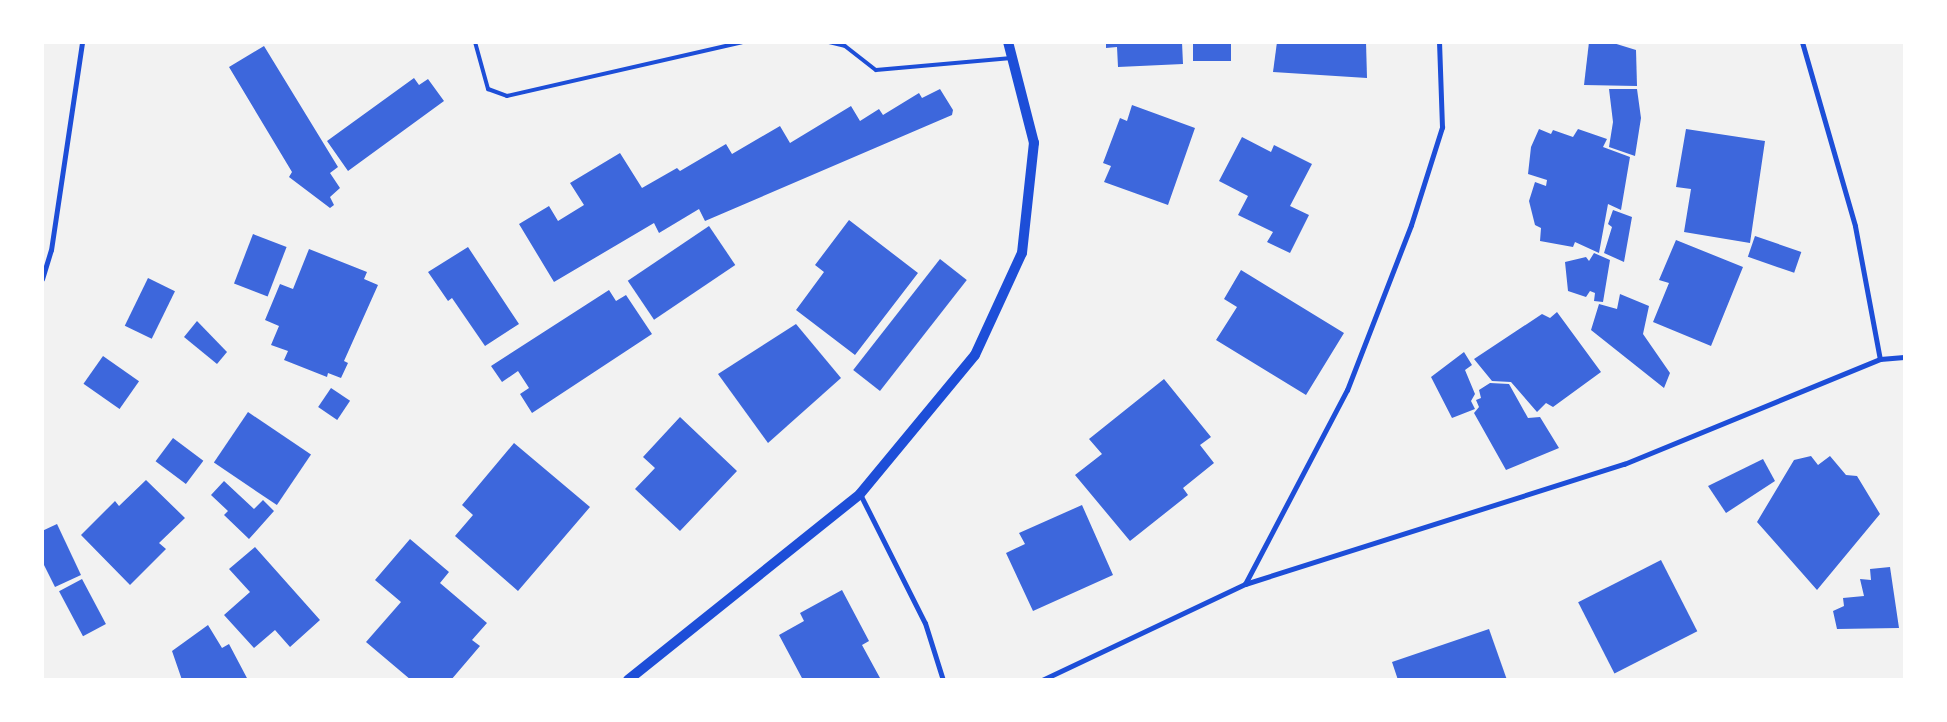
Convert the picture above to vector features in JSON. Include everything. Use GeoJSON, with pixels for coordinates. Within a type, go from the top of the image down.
{"type":"FeatureCollection","features":[{"type":"Feature","properties":{"kind":"main road"},"geometry":{"type":"LineString","coordinates":[[628,680],[860,494],[975,355],[1022,253],[1034,143],[1014,58],[1008,42]]}},
{"type":"Feature","properties":{"kind":"street"},"geometry":{"type":"LineString","coordinates":[[42,279],[51,250],[82,42]]}},
{"type":"Feature","properties":{"kind":"street"},"geometry":{"type":"LineString","coordinates":[[1245,584],[1347,390],[1411,225],[1442,127],[1439,42]]}},
{"type":"Feature","properties":{"kind":"street"},"geometry":{"type":"LineString","coordinates":[[1802,42],[1855,226],[1880,359]]}},
{"type":"Feature","properties":{"kind":"street"},"geometry":{"type":"LineString","coordinates":[[1042,680],[1245,584],[1624,464],[1880,359],[1904,357]]}},
{"type":"Feature","properties":{"kind":"street"},"geometry":{"type":"LineString","coordinates":[[860,494],[925,623],[943,680]]}},
{"type":"Feature","properties":{"kind":"lane"},"geometry":{"type":"LineString","coordinates":[[476,42],[488,90],[507,96],[742,42]]}},
{"type":"Feature","properties":{"kind":"lane"},"geometry":{"type":"LineString","coordinates":[[829,42],[845,46],[876,70],[1014,58]]}},
{"type":"Feature","properties":{"kind":"building"},"geometry":{"type":"Polygon","coordinates":[[[1106,42],[1182,42],[1183,64],[1118,67],[1117,47],[1106,48],[1106,42]]]}},
{"type":"Feature","properties":{"kind":"building"},"geometry":{"type":"Polygon","coordinates":[[[1193,42],[1231,42],[1231,61],[1193,61],[1193,42]]]}},
{"type":"Feature","properties":{"kind":"building"},"geometry":{"type":"Polygon","coordinates":[[[1277,42],[1366,42],[1367,78],[1273,72],[1277,42]]]}},
{"type":"Feature","properties":{"kind":"building"},"geometry":{"type":"Polygon","coordinates":[[[1589,42],[1610,42],[1636,50],[1637,86],[1584,85],[1589,42]]]}},
{"type":"Feature","properties":{"kind":"building"},"geometry":{"type":"Polygon","coordinates":[[[264,46],[338,167],[330,173],[340,188],[330,197],[334,205],[330,208],[289,177],[292,172],[229,67],[264,46]]]}},
{"type":"Feature","properties":{"kind":"building"},"geometry":{"type":"Polygon","coordinates":[[[414,78],[419,85],[428,79],[444,101],[348,171],[327,141],[414,78]]]}},
{"type":"Feature","properties":{"kind":"building"},"geometry":{"type":"Polygon","coordinates":[[[940,89],[953,110],[952,115],[705,221],[699,209],[659,233],[654,223],[554,282],[519,224],[549,206],[558,221],[584,205],[570,183],[620,153],[642,188],[677,168],[680,171],[726,144],[732,154],[780,126],[790,143],[851,106],[860,121],[879,109],[883,115],[919,93],[922,98],[940,89]]]}},
{"type":"Feature","properties":{"kind":"building"},"geometry":{"type":"Polygon","coordinates":[[[1609,89],[1637,89],[1641,118],[1635,156],[1609,147],[1613,122],[1609,89]]]}},
{"type":"Feature","properties":{"kind":"building"},"geometry":{"type":"Polygon","coordinates":[[[1132,105],[1195,128],[1168,205],[1104,182],[1111,166],[1103,163],[1120,118],[1127,121],[1132,105]]]}},
{"type":"Feature","properties":{"kind":"building"},"geometry":{"type":"Polygon","coordinates":[[[1539,129],[1551,134],[1553,130],[1573,137],[1578,129],[1607,139],[1603,147],[1630,157],[1621,210],[1608,204],[1599,253],[1575,242],[1573,247],[1540,241],[1541,228],[1535,225],[1529,201],[1535,182],[1546,186],[1547,180],[1528,174],[1531,147],[1539,129]]]}},
{"type":"Feature","properties":{"kind":"building"},"geometry":{"type":"Polygon","coordinates":[[[1686,129],[1765,141],[1750,243],[1684,232],[1691,189],[1676,187],[1686,129]]]}},
{"type":"Feature","properties":{"kind":"building"},"geometry":{"type":"Polygon","coordinates":[[[1242,137],[1271,152],[1274,145],[1312,164],[1290,206],[1309,215],[1290,253],[1267,242],[1273,232],[1238,215],[1248,196],[1219,181],[1242,137]]]}},
{"type":"Feature","properties":{"kind":"building"},"geometry":{"type":"Polygon","coordinates":[[[1613,210],[1632,217],[1624,262],[1604,253],[1612,227],[1608,224],[1613,210]]]}},
{"type":"Feature","properties":{"kind":"building"},"geometry":{"type":"Polygon","coordinates":[[[849,220],[918,273],[855,355],[796,310],[824,272],[815,265],[849,220]]]}},
{"type":"Feature","properties":{"kind":"building"},"geometry":{"type":"Polygon","coordinates":[[[709,226],[735,265],[654,320],[628,281],[709,226]]]}},
{"type":"Feature","properties":{"kind":"building"},"geometry":{"type":"Polygon","coordinates":[[[253,234],[287,247],[268,296],[234,283],[253,234]]]}},
{"type":"Feature","properties":{"kind":"building"},"geometry":{"type":"Polygon","coordinates":[[[1755,236],[1801,252],[1794,273],[1748,257],[1755,236]]]}},
{"type":"Feature","properties":{"kind":"building"},"geometry":{"type":"Polygon","coordinates":[[[1676,240],[1743,267],[1711,346],[1653,322],[1669,283],[1659,280],[1676,240]]]}},
{"type":"Feature","properties":{"kind":"building"},"geometry":{"type":"Polygon","coordinates":[[[468,247],[519,324],[485,346],[452,298],[448,301],[428,272],[468,247]]]}},
{"type":"Feature","properties":{"kind":"building"},"geometry":{"type":"Polygon","coordinates":[[[309,249],[367,272],[364,279],[378,285],[344,361],[348,363],[341,378],[328,373],[327,377],[284,360],[288,351],[271,345],[279,326],[265,320],[280,284],[293,289],[309,249]]]}},
{"type":"Feature","properties":{"kind":"building"},"geometry":{"type":"Polygon","coordinates":[[[1594,253],[1610,260],[1603,302],[1594,301],[1595,293],[1590,291],[1586,297],[1568,291],[1565,262],[1586,257],[1589,261],[1594,253]]]}},
{"type":"Feature","properties":{"kind":"building"},"geometry":{"type":"Polygon","coordinates":[[[940,259],[967,280],[880,391],[853,370],[940,259]]]}},
{"type":"Feature","properties":{"kind":"building"},"geometry":{"type":"Polygon","coordinates":[[[1241,270],[1344,333],[1306,395],[1216,340],[1237,307],[1224,299],[1241,270]]]}},
{"type":"Feature","properties":{"kind":"building"},"geometry":{"type":"Polygon","coordinates":[[[148,278],[175,291],[152,339],[125,326],[148,278]]]}},
{"type":"Feature","properties":{"kind":"building"},"geometry":{"type":"Polygon","coordinates":[[[609,290],[616,301],[626,295],[652,334],[532,413],[520,394],[529,388],[518,371],[502,382],[491,366],[609,290]]]}},
{"type":"Feature","properties":{"kind":"building"},"geometry":{"type":"Polygon","coordinates":[[[1620,294],[1649,306],[1643,334],[1670,373],[1664,388],[1591,330],[1599,304],[1617,309],[1620,294]]]}},
{"type":"Feature","properties":{"kind":"building"},"geometry":{"type":"Polygon","coordinates":[[[1557,312],[1601,372],[1553,407],[1546,403],[1537,412],[1511,382],[1492,381],[1474,359],[1542,314],[1550,318],[1557,312]]]}},
{"type":"Feature","properties":{"kind":"building"},"geometry":{"type":"Polygon","coordinates":[[[197,321],[227,352],[217,364],[184,337],[197,321]]]}},
{"type":"Feature","properties":{"kind":"building"},"geometry":{"type":"Polygon","coordinates":[[[796,324],[841,378],[768,443],[718,374],[796,324]]]}},
{"type":"Feature","properties":{"kind":"building"},"geometry":{"type":"Polygon","coordinates":[[[1464,352],[1472,365],[1465,370],[1475,394],[1471,401],[1475,409],[1452,418],[1431,377],[1464,352]]]}},
{"type":"Feature","properties":{"kind":"building"},"geometry":{"type":"Polygon","coordinates":[[[103,356],[139,381],[120,409],[83,384],[103,356]]]}},
{"type":"Feature","properties":{"kind":"building"},"geometry":{"type":"Polygon","coordinates":[[[1164,379],[1211,437],[1200,445],[1214,463],[1183,488],[1188,495],[1130,541],[1075,475],[1102,454],[1089,439],[1164,379]]]}},
{"type":"Feature","properties":{"kind":"building"},"geometry":{"type":"Polygon","coordinates":[[[1490,383],[1509,384],[1528,418],[1540,417],[1559,448],[1506,470],[1474,413],[1479,407],[1476,400],[1481,398],[1479,390],[1490,383]]]}},
{"type":"Feature","properties":{"kind":"building"},"geometry":{"type":"Polygon","coordinates":[[[331,388],[350,401],[337,420],[318,407],[331,388]]]}},
{"type":"Feature","properties":{"kind":"building"},"geometry":{"type":"Polygon","coordinates":[[[248,412],[311,454],[277,505],[214,463],[248,412]]]}},
{"type":"Feature","properties":{"kind":"building"},"geometry":{"type":"Polygon","coordinates":[[[680,417],[737,471],[680,531],[635,489],[655,468],[643,457],[680,417]]]}},
{"type":"Feature","properties":{"kind":"building"},"geometry":{"type":"Polygon","coordinates":[[[173,438],[203,461],[186,484],[156,461],[173,438]]]}},
{"type":"Feature","properties":{"kind":"building"},"geometry":{"type":"Polygon","coordinates":[[[514,443],[590,507],[518,591],[455,536],[473,515],[462,505],[514,443]]]}},
{"type":"Feature","properties":{"kind":"building"},"geometry":{"type":"Polygon","coordinates":[[[1811,456],[1818,465],[1830,456],[1846,475],[1857,476],[1880,514],[1817,590],[1757,522],[1794,460],[1811,456]]]}},
{"type":"Feature","properties":{"kind":"building"},"geometry":{"type":"Polygon","coordinates":[[[1763,459],[1775,481],[1726,513],[1708,486],[1763,459]]]}},
{"type":"Feature","properties":{"kind":"building"},"geometry":{"type":"Polygon","coordinates":[[[146,480],[185,518],[159,543],[166,549],[130,585],[81,535],[115,501],[119,506],[146,480]]]}},
{"type":"Feature","properties":{"kind":"building"},"geometry":{"type":"Polygon","coordinates":[[[224,481],[254,509],[263,500],[274,511],[249,539],[224,515],[228,511],[211,495],[224,481]]]}},
{"type":"Feature","properties":{"kind":"building"},"geometry":{"type":"Polygon","coordinates":[[[1082,505],[1113,575],[1033,611],[1006,553],[1025,544],[1019,533],[1082,505]]]}},
{"type":"Feature","properties":{"kind":"building"},"geometry":{"type":"Polygon","coordinates":[[[57,524],[81,575],[55,587],[42,561],[42,531],[57,524]]]}},
{"type":"Feature","properties":{"kind":"building"},"geometry":{"type":"Polygon","coordinates":[[[410,539],[449,572],[440,583],[487,623],[472,640],[480,646],[451,680],[411,680],[366,642],[401,602],[375,580],[410,539]]]}},
{"type":"Feature","properties":{"kind":"building"},"geometry":{"type":"Polygon","coordinates":[[[255,547],[320,620],[290,647],[275,630],[254,648],[224,615],[250,592],[229,569],[255,547]]]}},
{"type":"Feature","properties":{"kind":"building"},"geometry":{"type":"Polygon","coordinates":[[[1661,560],[1697,631],[1614,674],[1578,602],[1661,560]]]}},
{"type":"Feature","properties":{"kind":"building"},"geometry":{"type":"Polygon","coordinates":[[[1890,567],[1899,628],[1837,629],[1833,611],[1844,606],[1843,598],[1864,596],[1860,579],[1871,580],[1870,569],[1890,567]]]}},
{"type":"Feature","properties":{"kind":"building"},"geometry":{"type":"Polygon","coordinates":[[[82,579],[106,624],[83,636],[59,591],[82,579]]]}},
{"type":"Feature","properties":{"kind":"building"},"geometry":{"type":"Polygon","coordinates":[[[842,590],[869,641],[862,645],[880,678],[803,680],[779,635],[804,621],[800,613],[842,590]]]}},
{"type":"Feature","properties":{"kind":"building"},"geometry":{"type":"Polygon","coordinates":[[[208,625],[222,648],[229,644],[248,680],[182,680],[172,651],[208,625]]]}},
{"type":"Feature","properties":{"kind":"building"},"geometry":{"type":"Polygon","coordinates":[[[1489,629],[1507,680],[1398,680],[1392,662],[1489,629]]]}}]}
